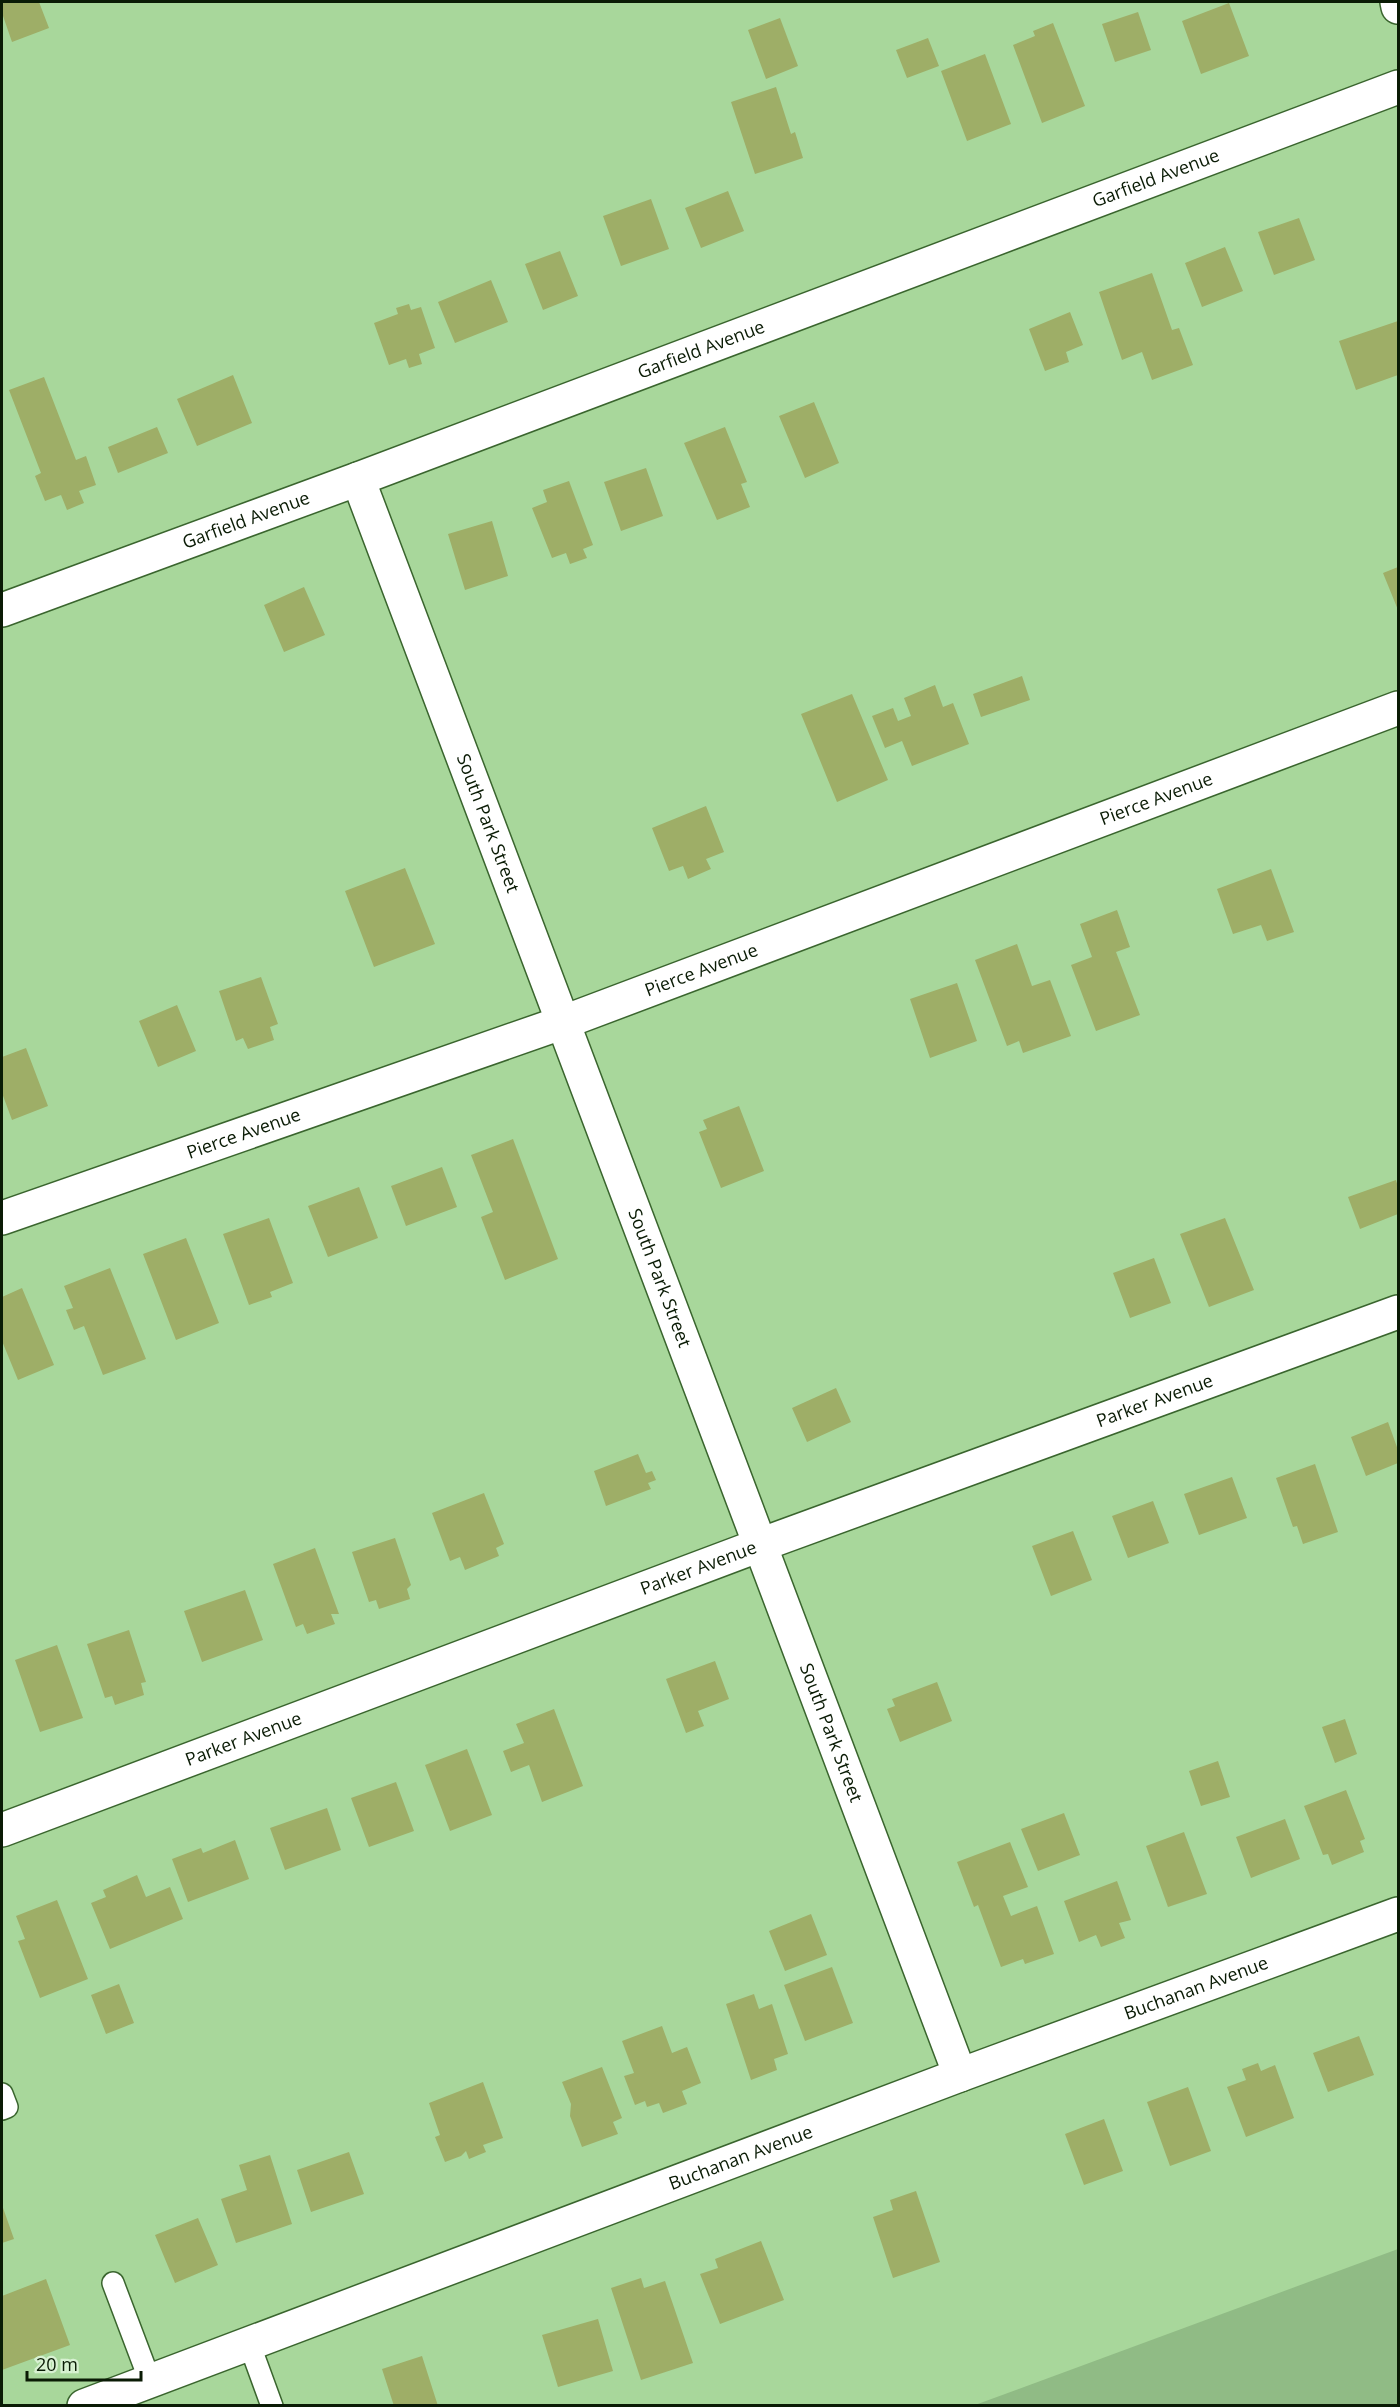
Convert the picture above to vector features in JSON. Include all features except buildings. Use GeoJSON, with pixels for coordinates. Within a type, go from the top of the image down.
{"type":"FeatureCollection","features":[{"type":"Feature","properties":{"kind":"street"},"geometry":{"type":"LineString","coordinates":[[1396,2],[1398,7]]}},
{"type":"Feature","properties":{"kind":"street","name":"Garfield Avenue"},"geometry":{"type":"LineString","coordinates":[[2,610],[358,479],[1398,87]]}},
{"type":"Feature","properties":{"kind":"street","name":"South Park Street"},"geometry":{"type":"LineString","coordinates":[[358,479],[960,2075]]}},
{"type":"Feature","properties":{"kind":"street","name":"Pierce Avenue"},"geometry":{"type":"LineString","coordinates":[[2,1218],[564,1022],[1398,708]]}},
{"type":"Feature","properties":{"kind":"street","name":"Parker Avenue"},"geometry":{"type":"LineString","coordinates":[[4,1822],[1398,1312]]}},
{"type":"Feature","properties":{"kind":"street","name":"Buchanan Avenue"},"geometry":{"type":"LineString","coordinates":[[84,2406],[960,2075],[1398,1914]]}},
{"type":"Feature","properties":{"kind":"lane"},"geometry":{"type":"LineString","coordinates":[[2,2094],[6,2107],[2,2109]]}},
{"type":"Feature","properties":{"kind":"lane"},"geometry":{"type":"LineString","coordinates":[[113,2283],[150,2381]]}},
{"type":"Feature","properties":{"kind":"lane"},"geometry":{"type":"LineString","coordinates":[[249,2343],[272,2406]]}},
{"type":"Feature","properties":{"kind":"green space"},"geometry":{"type":"Polygon","coordinates":[[[1398,2249],[1398,2405],[975,2405],[1398,2249]]]}}]}
